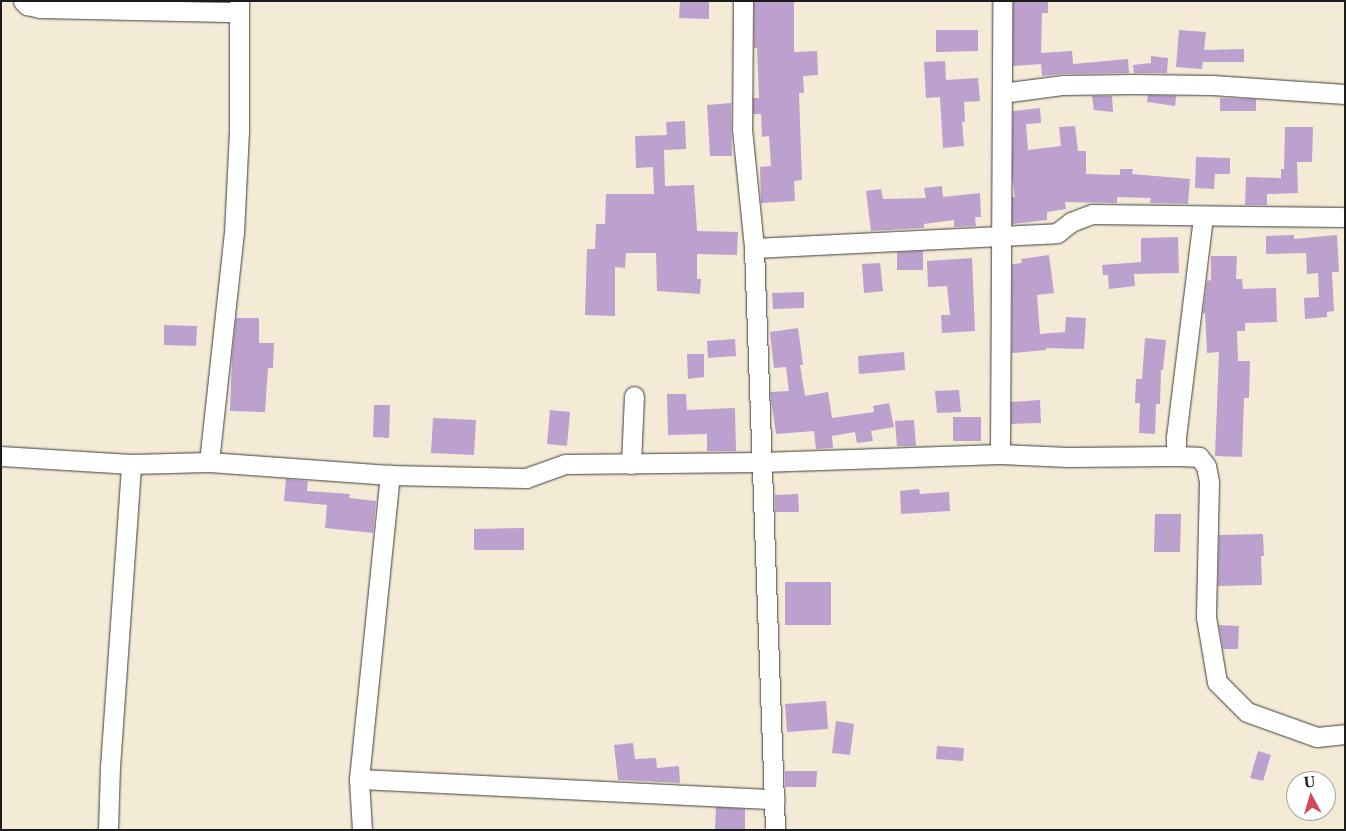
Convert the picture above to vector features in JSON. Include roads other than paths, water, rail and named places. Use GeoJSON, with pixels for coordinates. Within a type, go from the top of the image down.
{"type":"FeatureCollection","features":[{"type":"Feature","properties":{"kind":"street"},"geometry":{"type":"LineString","coordinates":[[23,1],[40,8],[239,7],[239,131],[234,232],[209,462]]}},
{"type":"Feature","properties":{"kind":"street"},"geometry":{"type":"LineString","coordinates":[[743,1],[742,129],[754,248],[760,462],[776,830]]}},
{"type":"Feature","properties":{"kind":"street"},"geometry":{"type":"LineString","coordinates":[[1000,454],[1002,1]]}},
{"type":"Feature","properties":{"kind":"street"},"geometry":{"type":"LineString","coordinates":[[1002,93],[1063,85],[1134,84],[1212,85],[1345,94]]}},
{"type":"Feature","properties":{"kind":"street"},"geometry":{"type":"LineString","coordinates":[[754,248],[1057,233],[1071,222],[1092,214],[1203,217],[1342,217]]}},
{"type":"Feature","properties":{"kind":"street"},"geometry":{"type":"LineString","coordinates":[[1176,456],[1176,437],[1203,217]]}},
{"type":"Feature","properties":{"kind":"street"},"geometry":{"type":"LineString","coordinates":[[630,464],[634,396]]}},
{"type":"Feature","properties":{"kind":"street"},"geometry":{"type":"LineString","coordinates":[[1,456],[131,464],[209,462],[390,476],[526,478],[539,475],[557,465],[760,462],[1000,454],[1078,457],[1199,457],[1206,466],[1209,482],[1206,617],[1217,682],[1246,712],[1317,737],[1345,734]]}},
{"type":"Feature","properties":{"kind":"street"},"geometry":{"type":"LineString","coordinates":[[108,830],[110,767],[131,464]]}},
{"type":"Feature","properties":{"kind":"street"},"geometry":{"type":"LineString","coordinates":[[362,830],[359,779],[390,476]]}},
{"type":"Feature","properties":{"kind":"street"},"geometry":{"type":"LineString","coordinates":[[359,779],[775,798]]}}]}
